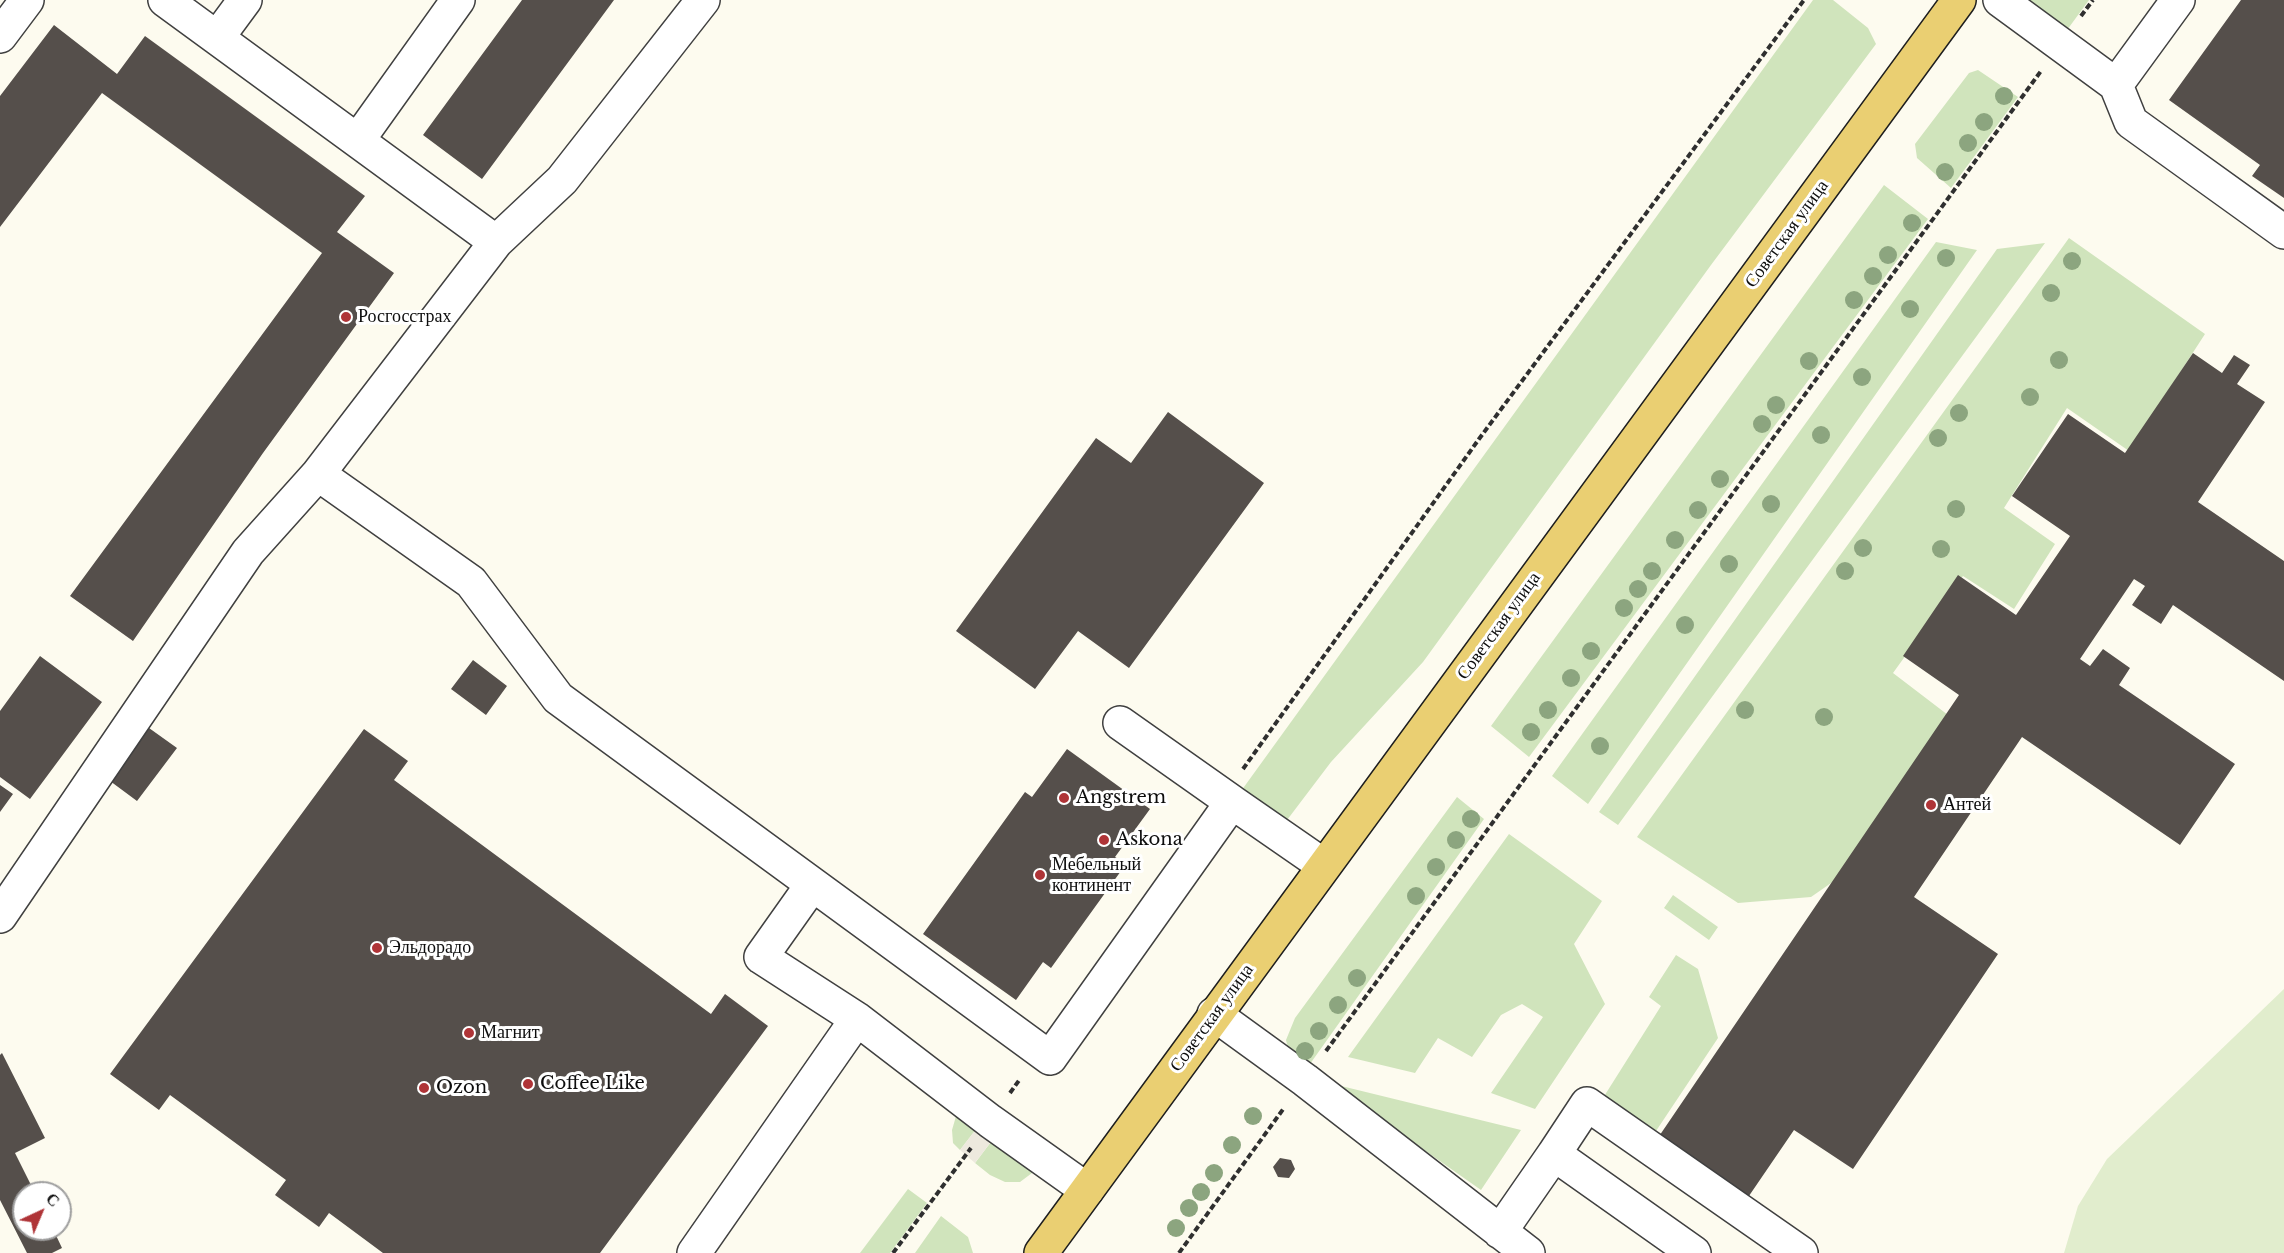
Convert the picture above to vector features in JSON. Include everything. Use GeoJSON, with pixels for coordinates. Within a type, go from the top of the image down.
{"type":"FeatureCollection","features":[{"type":"Feature","properties":{"kind":"main road","name":"Советская улица"},"geometry":{"type":"LineString","coordinates":[[1041,1253],[1323,865],[1959,0]]}},
{"type":"Feature","properties":{"kind":"lane"},"geometry":{"type":"LineString","coordinates":[[0,36],[27,0]]}},
{"type":"Feature","properties":{"kind":"lane"},"geometry":{"type":"LineString","coordinates":[[165,0],[496,242]]}},
{"type":"Feature","properties":{"kind":"lane"},"geometry":{"type":"LineString","coordinates":[[218,38],[245,0]]}},
{"type":"Feature","properties":{"kind":"lane"},"geometry":{"type":"LineString","coordinates":[[358,140],[458,0]]}},
{"type":"Feature","properties":{"kind":"lane"},"geometry":{"type":"LineString","coordinates":[[0,916],[106,757],[248,552],[318,474],[496,242],[562,180],[703,0]]}},
{"type":"Feature","properties":{"kind":"lane"},"geometry":{"type":"LineString","coordinates":[[2000,0],[2116,85],[2132,122],[2284,232]]}},
{"type":"Feature","properties":{"kind":"lane"},"geometry":{"type":"LineString","coordinates":[[2116,85],[2178,0]]}},
{"type":"Feature","properties":{"kind":"lane"},"geometry":{"type":"LineString","coordinates":[[318,474],[471,582],[558,698],[1050,1058],[1227,799]]}},
{"type":"Feature","properties":{"kind":"lane"},"geometry":{"type":"LineString","coordinates":[[1120,723],[1323,865]]}},
{"type":"Feature","properties":{"kind":"lane"},"geometry":{"type":"LineString","coordinates":[[812,885],[761,957],[857,1019],[990,1121],[1087,1190]]}},
{"type":"Feature","properties":{"kind":"lane"},"geometry":{"type":"LineString","coordinates":[[1214,1014],[1305,1080],[1528,1253]]}},
{"type":"Feature","properties":{"kind":"lane"},"geometry":{"type":"LineString","coordinates":[[694,1253],[857,1019]]}},
{"type":"Feature","properties":{"kind":"lane"},"geometry":{"type":"LineString","coordinates":[[1500,1232],[1587,1104],[1801,1253]]}},
{"type":"Feature","properties":{"kind":"lane"},"geometry":{"type":"LineString","coordinates":[[1554,1154],[1694,1253]]}},
{"type":"Feature","properties":{"kind":"path"},"geometry":{"type":"LineString","coordinates":[[1227,799],[1251,759],[1479,439],[1804,0]]}},
{"type":"Feature","properties":{"kind":"path"},"geometry":{"type":"LineString","coordinates":[[1179,1253],[2093,0]]}},
{"type":"Feature","properties":{"kind":"path"},"geometry":{"type":"LineString","coordinates":[[893,1253],[1040,1051]]}},
{"type":"Feature","properties":{"kind":"green space"},"geometry":{"type":"Polygon","coordinates":[[[1813,0],[1833,0],[1868,28],[1876,44],[1711,265],[1423,662],[1331,762],[1281,828],[1223,816],[1813,0]]]}},
{"type":"Feature","properties":{"kind":"green space"},"geometry":{"type":"Polygon","coordinates":[[[2022,0],[2089,0],[2051,52],[2022,0]]]}},
{"type":"Feature","properties":{"kind":"green space"},"geometry":{"type":"Polygon","coordinates":[[[1978,70],[2018,97],[1951,188],[1917,158],[1915,144],[1969,73],[1978,70]]]}},
{"type":"Feature","properties":{"kind":"green space"},"geometry":{"type":"Polygon","coordinates":[[[1884,185],[1928,219],[1529,757],[1491,726],[1884,185]]]}},
{"type":"Feature","properties":{"kind":"green space"},"geometry":{"type":"Polygon","coordinates":[[[2069,238],[2205,334],[2129,451],[2067,408],[2004,508],[2055,544],[2014,609],[1963,576],[1893,673],[1948,715],[1834,881],[1811,897],[1738,903],[1637,837],[2069,238]]]}},
{"type":"Feature","properties":{"kind":"green space"},"geometry":{"type":"Polygon","coordinates":[[[1936,242],[1977,250],[1588,804],[1552,776],[1936,242]]]}},
{"type":"Feature","properties":{"kind":"green space"},"geometry":{"type":"Polygon","coordinates":[[[2045,243],[1618,825],[1599,812],[1997,249],[2045,243]]]}},
{"type":"Feature","properties":{"kind":"green space"},"geometry":{"type":"Polygon","coordinates":[[[1457,797],[1484,819],[1305,1071],[1288,1048],[1286,1040],[1295,1018],[1457,797]]]}},
{"type":"Feature","properties":{"kind":"green space"},"geometry":{"type":"Polygon","coordinates":[[[1509,834],[1602,901],[1574,944],[1605,1004],[1535,1109],[1491,1093],[1543,1017],[1522,1004],[1501,1015],[1472,1057],[1438,1038],[1415,1073],[1348,1057],[1509,834]]]}},
{"type":"Feature","properties":{"kind":"green space"},"geometry":{"type":"Polygon","coordinates":[[[1673,895],[1718,927],[1709,940],[1664,908],[1673,895]]]}},
{"type":"Feature","properties":{"kind":"green space"},"geometry":{"type":"Polygon","coordinates":[[[1676,955],[1698,969],[1718,1038],[1642,1152],[1591,1117],[1661,1006],[1649,997],[1676,955]]]}},
{"type":"Feature","properties":{"kind":"green space"},"geometry":{"type":"Polygon","coordinates":[[[2284,989],[2284,1253],[2064,1253],[2078,1206],[2107,1159],[2284,989]]]}},
{"type":"Feature","properties":{"kind":"green space"},"geometry":{"type":"Polygon","coordinates":[[[1329,1083],[1521,1130],[1481,1190],[1329,1083]]]}},
{"type":"Feature","properties":{"kind":"green space"},"geometry":{"type":"Polygon","coordinates":[[[959,1106],[991,1110],[960,1150],[953,1143],[952,1130],[959,1106]]]}},
{"type":"Feature","properties":{"kind":"green space"},"geometry":{"type":"Polygon","coordinates":[[[1006,1122],[1040,1167],[1020,1182],[1005,1182],[990,1175],[975,1163],[1006,1122]]]}},
{"type":"Feature","properties":{"kind":"green space"},"geometry":{"type":"Polygon","coordinates":[[[908,1189],[927,1203],[890,1253],[860,1253],[908,1189]]]}},
{"type":"Feature","properties":{"kind":"green space"},"geometry":{"type":"Polygon","coordinates":[[[941,1216],[968,1237],[973,1253],[915,1253],[941,1216]]]}},
{"type":"Feature","properties":{"kind":"shaded area"},"geometry":{"type":"Polygon","coordinates":[[[991,1110],[1006,1122],[975,1163],[960,1150],[991,1110]]]}},
{"type":"Feature","properties":{"kind":"building"},"geometry":{"type":"Polygon","coordinates":[[[522,0],[614,0],[482,179],[423,135],[522,0]]]}},
{"type":"Feature","properties":{"kind":"building"},"geometry":{"type":"Polygon","coordinates":[[[2241,0],[2284,0],[2284,198],[2252,176],[2260,165],[2169,100],[2241,0]]]}},
{"type":"Feature","properties":{"kind":"building"},"geometry":{"type":"Polygon","coordinates":[[[54,25],[117,74],[145,36],[365,196],[337,232],[394,273],[263,453],[133,641],[70,596],[322,253],[102,93],[0,227],[0,96],[54,25]]]}},
{"type":"Feature","properties":{"kind":"building","name":"Антей"},"geometry":{"type":"Polygon","coordinates":[[[2193,353],[2222,373],[2234,355],[2250,365],[2237,384],[2265,402],[2198,502],[2284,561],[2284,681],[2173,605],[2161,624],[2132,605],[2145,586],[2134,579],[2080,659],[2090,666],[2103,649],[2130,668],[2119,685],[2235,764],[2180,845],[2022,737],[1914,897],[1998,954],[1853,1169],[1794,1130],[1738,1212],[1649,1151],[1959,695],[1903,656],[1958,575],[2016,615],[2070,536],[2012,496],[2068,414],[2125,453],[2193,353]]]}},
{"type":"Feature","properties":{"kind":"building"},"geometry":{"type":"Polygon","coordinates":[[[1168,412],[1264,483],[1129,668],[1078,631],[1035,689],[956,631],[1096,438],[1131,463],[1168,412]]]}},
{"type":"Feature","properties":{"kind":"building"},"geometry":{"type":"Polygon","coordinates":[[[40,656],[102,702],[30,799],[0,777],[0,711],[40,656]]]}},
{"type":"Feature","properties":{"kind":"building"},"geometry":{"type":"Polygon","coordinates":[[[473,660],[507,686],[486,715],[451,689],[473,660]]]}},
{"type":"Feature","properties":{"kind":"building"},"geometry":{"type":"Polygon","coordinates":[[[149,728],[177,748],[137,801],[110,781],[149,728]]]}},
{"type":"Feature","properties":{"kind":"building"},"geometry":{"type":"Polygon","coordinates":[[[364,729],[408,761],[394,780],[711,1014],[725,994],[768,1026],[600,1253],[383,1253],[329,1213],[319,1227],[275,1195],[286,1180],[170,1095],[159,1110],[110,1074],[364,729]]]}},
{"type":"Feature","properties":{"kind":"building"},"geometry":{"type":"Polygon","coordinates":[[[1067,749],[1150,809],[1115,857],[1126,864],[1051,968],[1043,962],[1016,1000],[923,934],[1025,792],[1032,797],[1067,749]]]}},
{"type":"Feature","properties":{"kind":"building"},"geometry":{"type":"Polygon","coordinates":[[[0,785],[13,794],[0,812],[0,785]]]}},
{"type":"Feature","properties":{"kind":"building"},"geometry":{"type":"Polygon","coordinates":[[[2,1053],[45,1138],[15,1153],[29,1181],[12,1181],[12,1224],[0,1200],[0,1055],[2,1053]]]}},
{"type":"Feature","properties":{"kind":"building"},"geometry":{"type":"Polygon","coordinates":[[[1280,1158],[1291,1160],[1295,1169],[1289,1178],[1278,1177],[1273,1167],[1280,1158]]]}},
{"type":"Feature","properties":{"kind":"building"},"geometry":{"type":"Polygon","coordinates":[[[21,1241],[59,1241],[62,1248],[52,1253],[27,1253],[21,1241]]]}},
{"type":"Feature","properties":{"kind":"place","name":"Росгосстрах"},"geometry":{"type":"Point","coordinates":[346,317]}},
{"type":"Feature","properties":{"kind":"place","name":"Angstrem"},"geometry":{"type":"Point","coordinates":[1064,798]}},
{"type":"Feature","properties":{"kind":"place","name":"Антей"},"geometry":{"type":"Point","coordinates":[1931,805]}},
{"type":"Feature","properties":{"kind":"place","name":"Askona"},"geometry":{"type":"Point","coordinates":[1104,840]}},
{"type":"Feature","properties":{"kind":"place","name":"Мебельный континент"},"geometry":{"type":"Point","coordinates":[1040,875]}},
{"type":"Feature","properties":{"kind":"place","name":"Эльдорадо"},"geometry":{"type":"Point","coordinates":[377,948]}},
{"type":"Feature","properties":{"kind":"place","name":"Магнит"},"geometry":{"type":"Point","coordinates":[469,1033]}},
{"type":"Feature","properties":{"kind":"place","name":"Coffee Like"},"geometry":{"type":"Point","coordinates":[528,1084]}},
{"type":"Feature","properties":{"kind":"place","name":"Ozon"},"geometry":{"type":"Point","coordinates":[424,1088]}}]}
